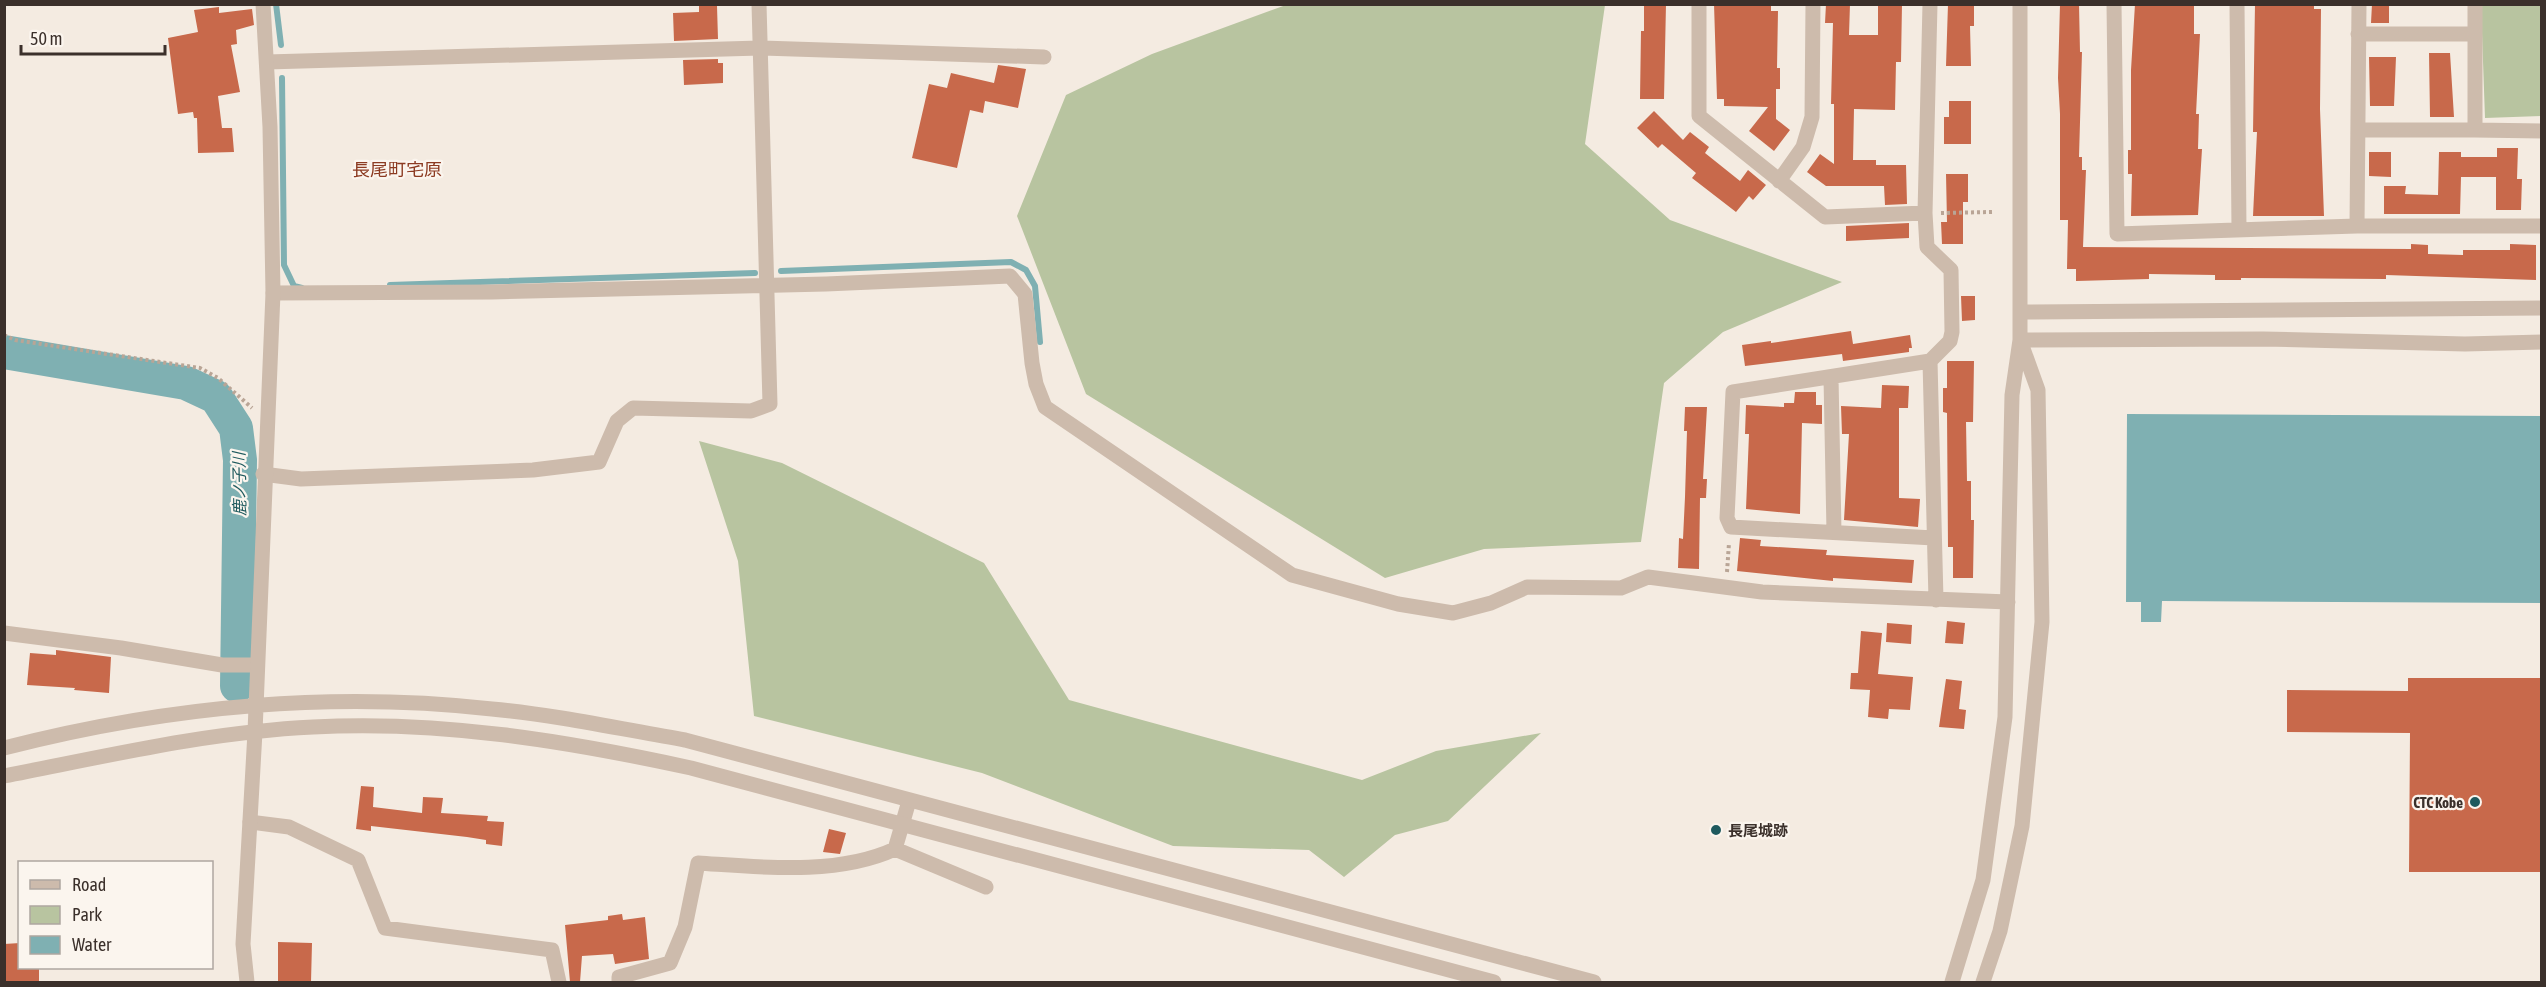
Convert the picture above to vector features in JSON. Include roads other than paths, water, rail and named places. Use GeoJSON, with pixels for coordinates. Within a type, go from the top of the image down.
{"type":"FeatureCollection","features":[{"type":"Feature","properties":{"kind":"street"},"geometry":{"type":"LineString","coordinates":[[247,982],[243,945],[256,704],[251,666],[273,293],[267,62],[263,4]]}},
{"type":"Feature","properties":{"kind":"street"},"geometry":{"type":"LineString","coordinates":[[263,474],[301,479],[533,470],[599,462],[617,421],[633,408],[751,411],[770,404],[759,4]]}},
{"type":"Feature","properties":{"kind":"street"},"geometry":{"type":"LineString","coordinates":[[1699,4],[1699,116],[1825,217],[1925,213]]}},
{"type":"Feature","properties":{"kind":"street"},"geometry":{"type":"LineString","coordinates":[[1779,181],[1803,147],[1812,117],[1813,4]]}},
{"type":"Feature","properties":{"kind":"street"},"geometry":{"type":"LineString","coordinates":[[1930,4],[1925,213],[1927,247],[1951,270],[1952,332],[1950,341],[1929,361],[1733,392],[1727,518],[1731,527],[1934,538]]}},
{"type":"Feature","properties":{"kind":"street"},"geometry":{"type":"LineString","coordinates":[[1952,982],[1983,880],[2005,717],[2012,395],[2020,340],[2019,4]]}},
{"type":"Feature","properties":{"kind":"street"},"geometry":{"type":"LineString","coordinates":[[2114,4],[2117,234],[2357,226],[2541,226]]}},
{"type":"Feature","properties":{"kind":"street"},"geometry":{"type":"LineString","coordinates":[[2237,4],[2239,230]]}},
{"type":"Feature","properties":{"kind":"street"},"geometry":{"type":"LineString","coordinates":[[2357,226],[2359,4]]}},
{"type":"Feature","properties":{"kind":"street"},"geometry":{"type":"LineString","coordinates":[[2475,4],[2475,130]]}},
{"type":"Feature","properties":{"kind":"street"},"geometry":{"type":"LineString","coordinates":[[2358,34],[2475,34]]}},
{"type":"Feature","properties":{"kind":"street"},"geometry":{"type":"LineString","coordinates":[[267,62],[760,48],[1044,57]]}},
{"type":"Feature","properties":{"kind":"street"},"geometry":{"type":"LineString","coordinates":[[2358,130],[2541,131]]}},
{"type":"Feature","properties":{"kind":"street"},"geometry":{"type":"LineString","coordinates":[[273,293],[492,292],[826,284],[1010,276],[1025,294],[1032,363],[1036,384],[1045,407],[1292,575],[1398,604],[1454,613],[1491,603],[1527,587],[1621,588],[1647,577],[1762,592],[2008,602]]}},
{"type":"Feature","properties":{"kind":"street"},"geometry":{"type":"LineString","coordinates":[[2020,312],[2541,308]]}},
{"type":"Feature","properties":{"kind":"street"},"geometry":{"type":"LineString","coordinates":[[2020,340],[2263,339],[2465,344],[2541,342]]}},
{"type":"Feature","properties":{"kind":"street"},"geometry":{"type":"LineString","coordinates":[[1983,982],[2000,931],[2022,826],[2042,622],[2038,390],[2020,340]]}},
{"type":"Feature","properties":{"kind":"street"},"geometry":{"type":"LineString","coordinates":[[1929,361],[1936,600]]}},
{"type":"Feature","properties":{"kind":"street"},"geometry":{"type":"LineString","coordinates":[[1831,377],[1834,532]]}},
{"type":"Feature","properties":{"kind":"street"},"geometry":{"type":"LineString","coordinates":[[4,633],[121,648],[222,665],[251,666]]}},
{"type":"Feature","properties":{"kind":"street"},"geometry":{"type":"LineString","coordinates":[[4,748],[123,723],[256,704],[440,704],[526,713],[685,740],[1594,982]]}},
{"type":"Feature","properties":{"kind":"street"},"geometry":{"type":"LineString","coordinates":[[4,776],[119,752],[255,732],[372,726],[447,729],[541,740],[605,749],[691,768],[1494,982]]}},
{"type":"Feature","properties":{"kind":"street"},"geometry":{"type":"LineString","coordinates":[[618,982],[619,976],[670,963],[685,927],[698,863],[798,869],[877,858],[895,849],[909,801]]}},
{"type":"Feature","properties":{"kind":"street"},"geometry":{"type":"LineString","coordinates":[[250,822],[289,827],[358,860],[385,928],[552,950],[559,982]]}},
{"type":"Feature","properties":{"kind":"street"},"geometry":{"type":"LineString","coordinates":[[895,849],[986,887]]}},
{"type":"Feature","properties":{"kind":"water"},"geometry":{"type":"Polygon","coordinates":[[[2127,414],[2541,416],[2541,603],[2162,601],[2161,622],[2141,622],[2141,602],[2126,602],[2127,414]]]}},
{"type":"Feature","properties":{"kind":"waterway"},"geometry":{"type":"LineString","coordinates":[[276,4],[281,45]]}},
{"type":"Feature","properties":{"kind":"waterway"},"geometry":{"type":"LineString","coordinates":[[282,78],[284,265],[294,286],[302,288]]}},
{"type":"Feature","properties":{"kind":"waterway"},"geometry":{"type":"LineString","coordinates":[[781,271],[1011,262],[1026,270],[1035,286],[1040,342]]}},
{"type":"Feature","properties":{"kind":"waterway"},"geometry":{"type":"LineString","coordinates":[[390,285],[755,273]]}},
{"type":"Feature","properties":{"kind":"waterway","name":"鹿ノ子川"},"geometry":{"type":"LineString","coordinates":[[4,352],[186,383],[216,397],[236,428],[240,460],[237,686]]}},
{"type":"Feature","properties":{"kind":"place","name":"CTC Kobe"},"geometry":{"type":"Point","coordinates":[2475,802]}},
{"type":"Feature","properties":{"kind":"place","name":"長尾城跡"},"geometry":{"type":"Point","coordinates":[1716,830]}},
{"type":"Feature","properties":{"kind":"district","name":"長尾町宅原"},"geometry":{"type":"Point","coordinates":[397,169]}}]}
